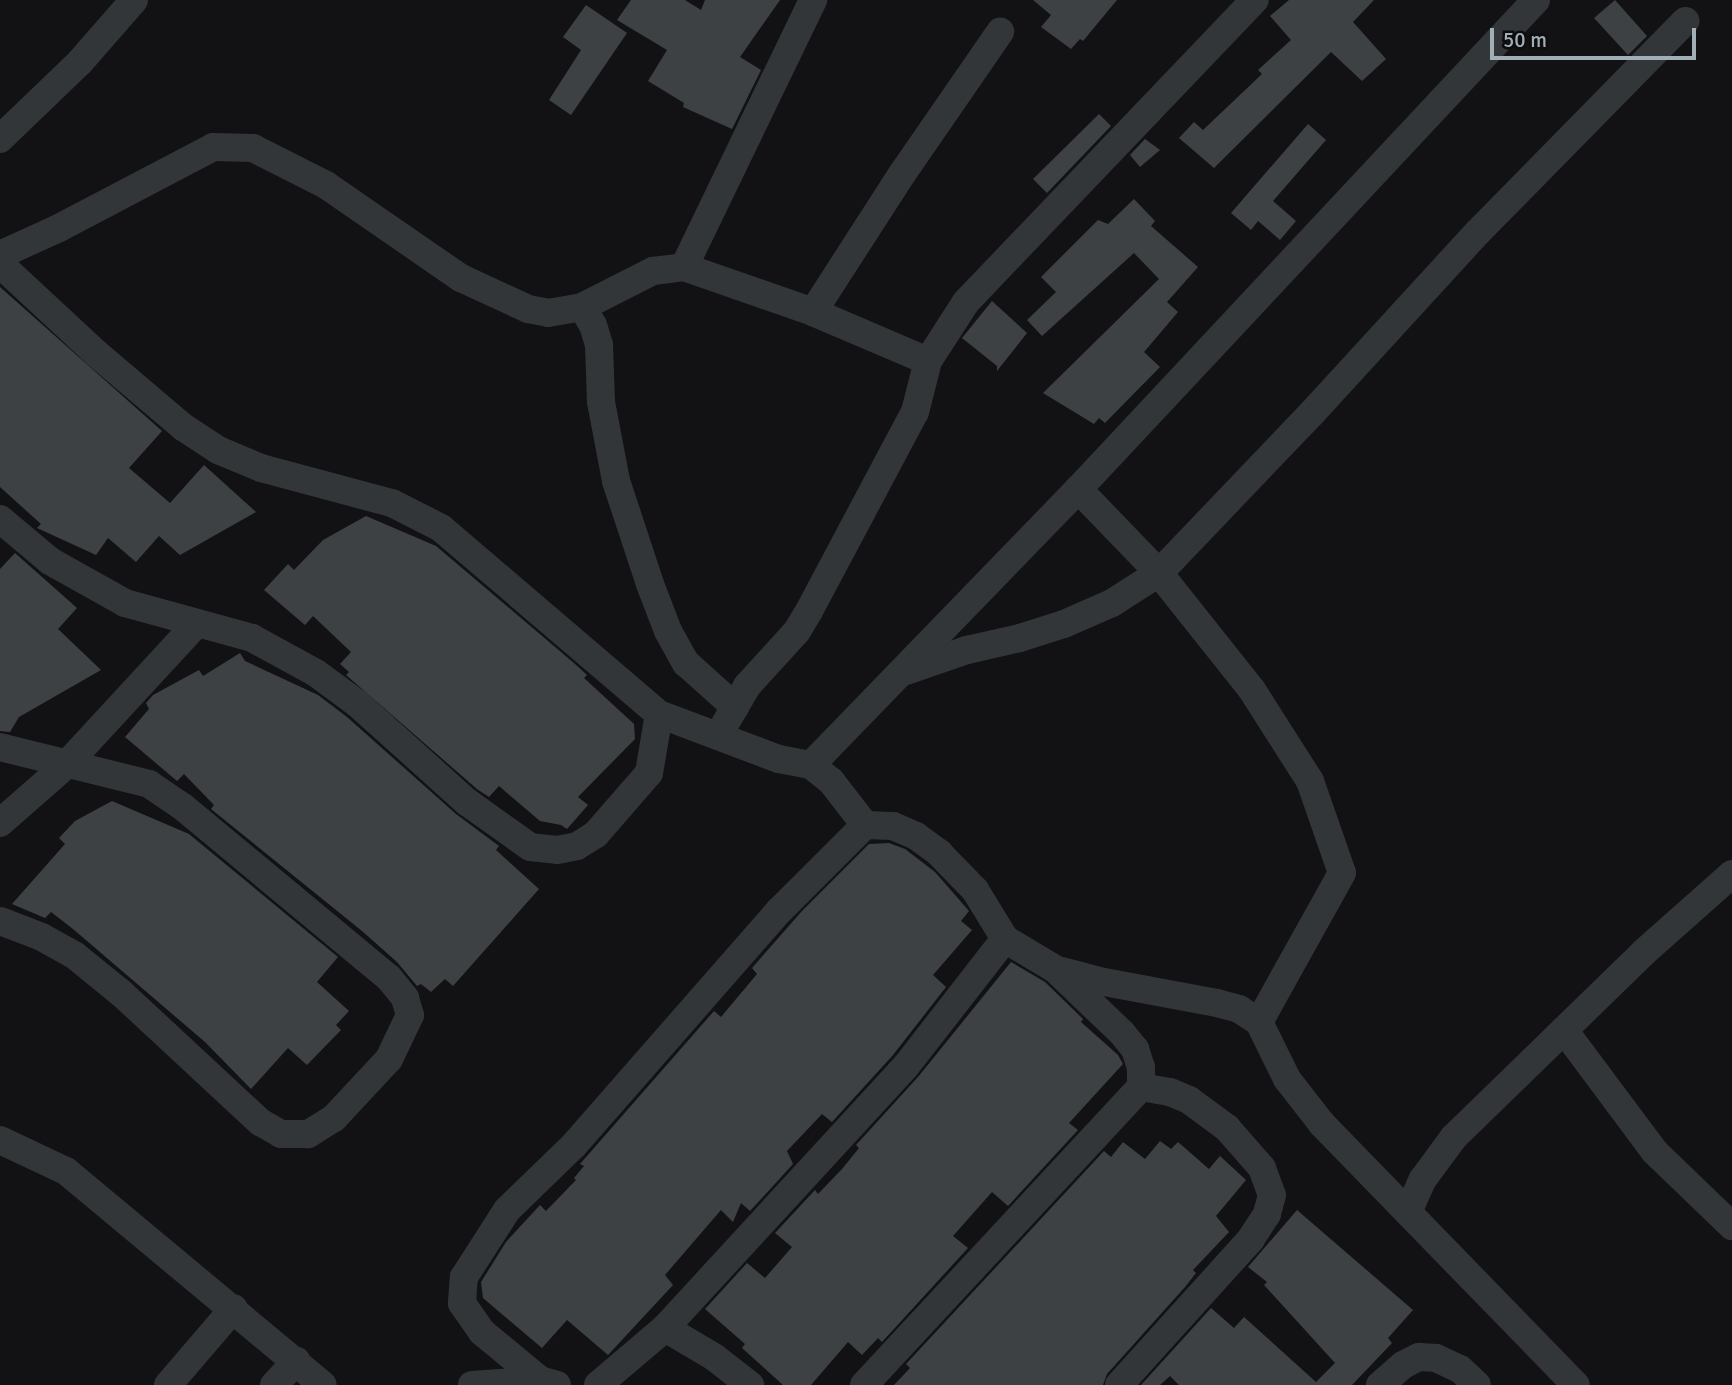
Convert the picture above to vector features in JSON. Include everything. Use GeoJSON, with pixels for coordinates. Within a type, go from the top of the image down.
{"type":"FeatureCollection","features":[{"type":"Feature","properties":{"kind":"street"},"geometry":{"type":"LineString","coordinates":[[0,139],[80,62],[134,0]]}},
{"type":"Feature","properties":{"kind":"street"},"geometry":{"type":"LineString","coordinates":[[684,267],[813,0]]}},
{"type":"Feature","properties":{"kind":"street"},"geometry":{"type":"LineString","coordinates":[[718,735],[747,686],[797,631],[809,611],[915,412],[928,361],[966,302],[1255,0]]}},
{"type":"Feature","properties":{"kind":"street"},"geometry":{"type":"LineString","coordinates":[[811,765],[1078,489],[1536,0]]}},
{"type":"Feature","properties":{"kind":"street"},"geometry":{"type":"LineString","coordinates":[[900,673],[967,650],[1020,638],[1064,624],[1112,603],[1159,573],[1312,413],[1478,232],[1685,21]]}},
{"type":"Feature","properties":{"kind":"street"},"geometry":{"type":"LineString","coordinates":[[813,312],[902,174],[1000,33]]}},
{"type":"Feature","properties":{"kind":"street"},"geometry":{"type":"LineString","coordinates":[[0,254],[59,228],[214,147],[253,148],[326,185],[461,278],[528,309],[548,313],[582,307],[653,271],[684,267],[813,312],[928,361]]}},
{"type":"Feature","properties":{"kind":"street"},"geometry":{"type":"LineString","coordinates":[[0,264],[97,354],[183,427],[218,450],[261,468],[393,503],[441,528],[484,561],[550,624],[659,714],[779,759],[811,765],[831,781],[865,825]]}},
{"type":"Feature","properties":{"kind":"street"},"geometry":{"type":"LineString","coordinates":[[582,307],[593,325],[599,345],[601,402],[616,481],[650,584],[668,631],[686,663],[735,707]]}},
{"type":"Feature","properties":{"kind":"street"},"geometry":{"type":"LineString","coordinates":[[1078,489],[1159,573],[1252,690],[1310,781],[1342,873],[1259,1022]]}},
{"type":"Feature","properties":{"kind":"street"},"geometry":{"type":"LineString","coordinates":[[0,519],[50,561],[125,603],[252,638],[316,673],[358,704],[467,802],[530,847],[557,850],[576,846],[596,834],[649,773],[659,714]]}},
{"type":"Feature","properties":{"kind":"street"},"geometry":{"type":"LineString","coordinates":[[0,822],[66,765],[197,623]]}},
{"type":"Feature","properties":{"kind":"street"},"geometry":{"type":"LineString","coordinates":[[0,747],[149,784],[183,807],[389,978],[405,998],[410,1016],[389,1059],[334,1118],[308,1134],[281,1134],[260,1122],[121,993],[74,955],[42,937],[0,921]]}},
{"type":"Feature","properties":{"kind":"street"},"geometry":{"type":"LineString","coordinates":[[548,1382],[482,1332],[462,1303],[464,1277],[507,1210],[574,1144],[779,911],[865,825],[893,826],[916,836],[939,853],[975,890],[1005,939],[1055,969],[1092,1001],[1135,1049],[1141,1067],[1141,1087],[864,1385]]}},
{"type":"Feature","properties":{"kind":"street"},"geometry":{"type":"LineString","coordinates":[[1408,1212],[1423,1179],[1454,1137],[1564,1030],[1732,874]]}},
{"type":"Feature","properties":{"kind":"street"},"geometry":{"type":"LineString","coordinates":[[598,1385],[665,1328],[906,1066],[1005,939]]}},
{"type":"Feature","properties":{"kind":"street"},"geometry":{"type":"LineString","coordinates":[[1055,969],[1099,981],[1217,1003],[1239,1009],[1259,1022],[1287,1079],[1322,1124],[1576,1385]]}},
{"type":"Feature","properties":{"kind":"street"},"geometry":{"type":"LineString","coordinates":[[1564,1030],[1655,1152],[1732,1226]]}},
{"type":"Feature","properties":{"kind":"street"},"geometry":{"type":"LineString","coordinates":[[1119,1385],[1251,1239],[1267,1214],[1272,1195],[1262,1168],[1227,1128],[1189,1100],[1170,1092],[1141,1087]]}},
{"type":"Feature","properties":{"kind":"street"},"geometry":{"type":"LineString","coordinates":[[0,1140],[66,1171],[234,1308],[323,1385]]}},
{"type":"Feature","properties":{"kind":"street"},"geometry":{"type":"LineString","coordinates":[[168,1385],[234,1308]]}},
{"type":"Feature","properties":{"kind":"street"},"geometry":{"type":"LineString","coordinates":[[665,1328],[704,1350],[750,1385]]}},
{"type":"Feature","properties":{"kind":"street"},"geometry":{"type":"LineString","coordinates":[[1380,1385],[1403,1365],[1419,1357],[1436,1358],[1460,1369],[1477,1385]]}},
{"type":"Feature","properties":{"kind":"street"},"geometry":{"type":"LineString","coordinates":[[274,1385],[296,1361]]}},
{"type":"Feature","properties":{"kind":"street"},"geometry":{"type":"LineString","coordinates":[[472,1385],[548,1382]]}},
{"type":"Feature","properties":{"kind":"building"},"geometry":{"type":"Polygon","coordinates":[[[631,0],[685,0],[701,10],[705,0],[780,0],[740,57],[761,70],[732,129],[683,107],[684,103],[648,81],[667,50],[617,20],[631,0]]]}},
{"type":"Feature","properties":{"kind":"building"},"geometry":{"type":"Polygon","coordinates":[[[1033,0],[1117,0],[1083,41],[1080,39],[1071,49],[1041,27],[1051,15],[1033,0]]]}},
{"type":"Feature","properties":{"kind":"building"},"geometry":{"type":"Polygon","coordinates":[[[1289,0],[1374,0],[1353,22],[1386,59],[1362,81],[1331,52],[1214,168],[1179,138],[1194,122],[1203,130],[1262,74],[1258,70],[1291,40],[1270,16],[1289,0]]]}},
{"type":"Feature","properties":{"kind":"building"},"geometry":{"type":"Polygon","coordinates":[[[1615,0],[1647,36],[1628,55],[1594,18],[1615,0]]]}},
{"type":"Feature","properties":{"kind":"building"},"geometry":{"type":"Polygon","coordinates":[[[586,5],[627,33],[571,115],[549,100],[581,50],[563,37],[586,5]]]}},
{"type":"Feature","properties":{"kind":"building"},"geometry":{"type":"Polygon","coordinates":[[[1099,114],[1111,126],[1047,193],[1033,179],[1099,114]]]}},
{"type":"Feature","properties":{"kind":"building"},"geometry":{"type":"Polygon","coordinates":[[[1308,124],[1326,140],[1273,201],[1296,221],[1280,240],[1258,221],[1251,230],[1231,213],[1308,124]]]}},
{"type":"Feature","properties":{"kind":"building"},"geometry":{"type":"Polygon","coordinates":[[[1145,139],[1160,150],[1140,167],[1130,155],[1145,139]]]}},
{"type":"Feature","properties":{"kind":"building"},"geometry":{"type":"Polygon","coordinates":[[[1134,199],[1155,221],[1151,226],[1198,267],[1167,302],[1178,312],[1144,352],[1160,367],[1105,423],[1099,418],[1094,424],[1043,393],[1159,279],[1134,253],[1042,336],[1027,320],[1056,292],[1041,277],[1098,220],[1108,224],[1134,199]]]}},
{"type":"Feature","properties":{"kind":"building"},"geometry":{"type":"Polygon","coordinates":[[[0,287],[162,431],[129,468],[170,503],[204,465],[256,512],[180,555],[159,536],[136,562],[108,538],[96,555],[37,528],[41,524],[0,487],[0,287]]]}},
{"type":"Feature","properties":{"kind":"building"},"geometry":{"type":"Polygon","coordinates":[[[992,301],[1027,333],[997,371],[997,366],[962,338],[992,301]]]}},
{"type":"Feature","properties":{"kind":"building"},"geometry":{"type":"Polygon","coordinates":[[[366,516],[436,546],[575,664],[587,675],[584,678],[634,724],[635,739],[578,797],[588,805],[567,829],[561,825],[540,821],[499,786],[489,797],[477,789],[346,675],[349,672],[340,664],[351,652],[313,616],[305,625],[264,590],[288,564],[294,570],[323,540],[366,516]]]}},
{"type":"Feature","properties":{"kind":"building"},"geometry":{"type":"Polygon","coordinates":[[[15,553],[77,608],[58,629],[101,670],[19,717],[10,732],[0,731],[0,569],[15,553]]]}},
{"type":"Feature","properties":{"kind":"building"},"geometry":{"type":"Polygon","coordinates":[[[240,653],[245,661],[318,695],[347,717],[456,814],[499,846],[496,850],[539,889],[453,986],[445,979],[431,992],[421,984],[417,986],[397,962],[362,931],[211,809],[214,805],[184,774],[177,781],[125,737],[149,709],[146,703],[153,695],[199,670],[203,676],[240,653]]]}},
{"type":"Feature","properties":{"kind":"building"},"geometry":{"type":"Polygon","coordinates":[[[112,801],[189,834],[338,957],[317,982],[349,1011],[336,1025],[341,1030],[307,1065],[288,1048],[251,1089],[205,1042],[73,929],[51,912],[45,918],[12,904],[65,844],[59,838],[75,821],[112,801]]]}},
{"type":"Feature","properties":{"kind":"building"},"geometry":{"type":"Polygon","coordinates":[[[889,843],[905,849],[935,872],[969,911],[961,921],[972,930],[933,975],[946,987],[893,1055],[832,1122],[822,1114],[787,1151],[793,1164],[750,1211],[741,1203],[733,1222],[721,1210],[665,1275],[673,1285],[608,1355],[567,1320],[542,1348],[483,1298],[481,1282],[506,1242],[540,1205],[546,1211],[576,1180],[574,1178],[584,1166],[580,1164],[714,1011],[721,1017],[757,974],[752,968],[802,911],[869,844],[889,843]]]}},
{"type":"Feature","properties":{"kind":"building"},"geometry":{"type":"Polygon","coordinates":[[[1011,962],[1045,982],[1083,1019],[1081,1022],[1118,1055],[1123,1064],[1069,1123],[1078,1130],[1008,1206],[992,1192],[953,1236],[968,1248],[882,1342],[878,1338],[862,1355],[848,1342],[811,1385],[783,1385],[742,1348],[745,1344],[705,1309],[747,1263],[765,1278],[792,1247],[775,1233],[815,1190],[818,1194],[842,1169],[859,1148],[856,1145],[918,1077],[1011,962]]]}},
{"type":"Feature","properties":{"kind":"building"},"geometry":{"type":"Polygon","coordinates":[[[1160,1141],[1171,1149],[1178,1142],[1209,1169],[1220,1156],[1246,1180],[1216,1216],[1229,1232],[1193,1270],[1196,1273],[1185,1287],[1107,1374],[1103,1385],[894,1385],[910,1368],[906,1364],[1104,1151],[1111,1157],[1123,1142],[1145,1159],[1160,1141]]]}},
{"type":"Feature","properties":{"kind":"building"},"geometry":{"type":"Polygon","coordinates":[[[1297,1210],[1413,1310],[1388,1338],[1392,1343],[1352,1385],[1179,1385],[1170,1376],[1160,1385],[1141,1385],[1211,1308],[1234,1328],[1244,1317],[1316,1382],[1335,1363],[1264,1285],[1267,1282],[1248,1267],[1297,1210]]]}}]}
